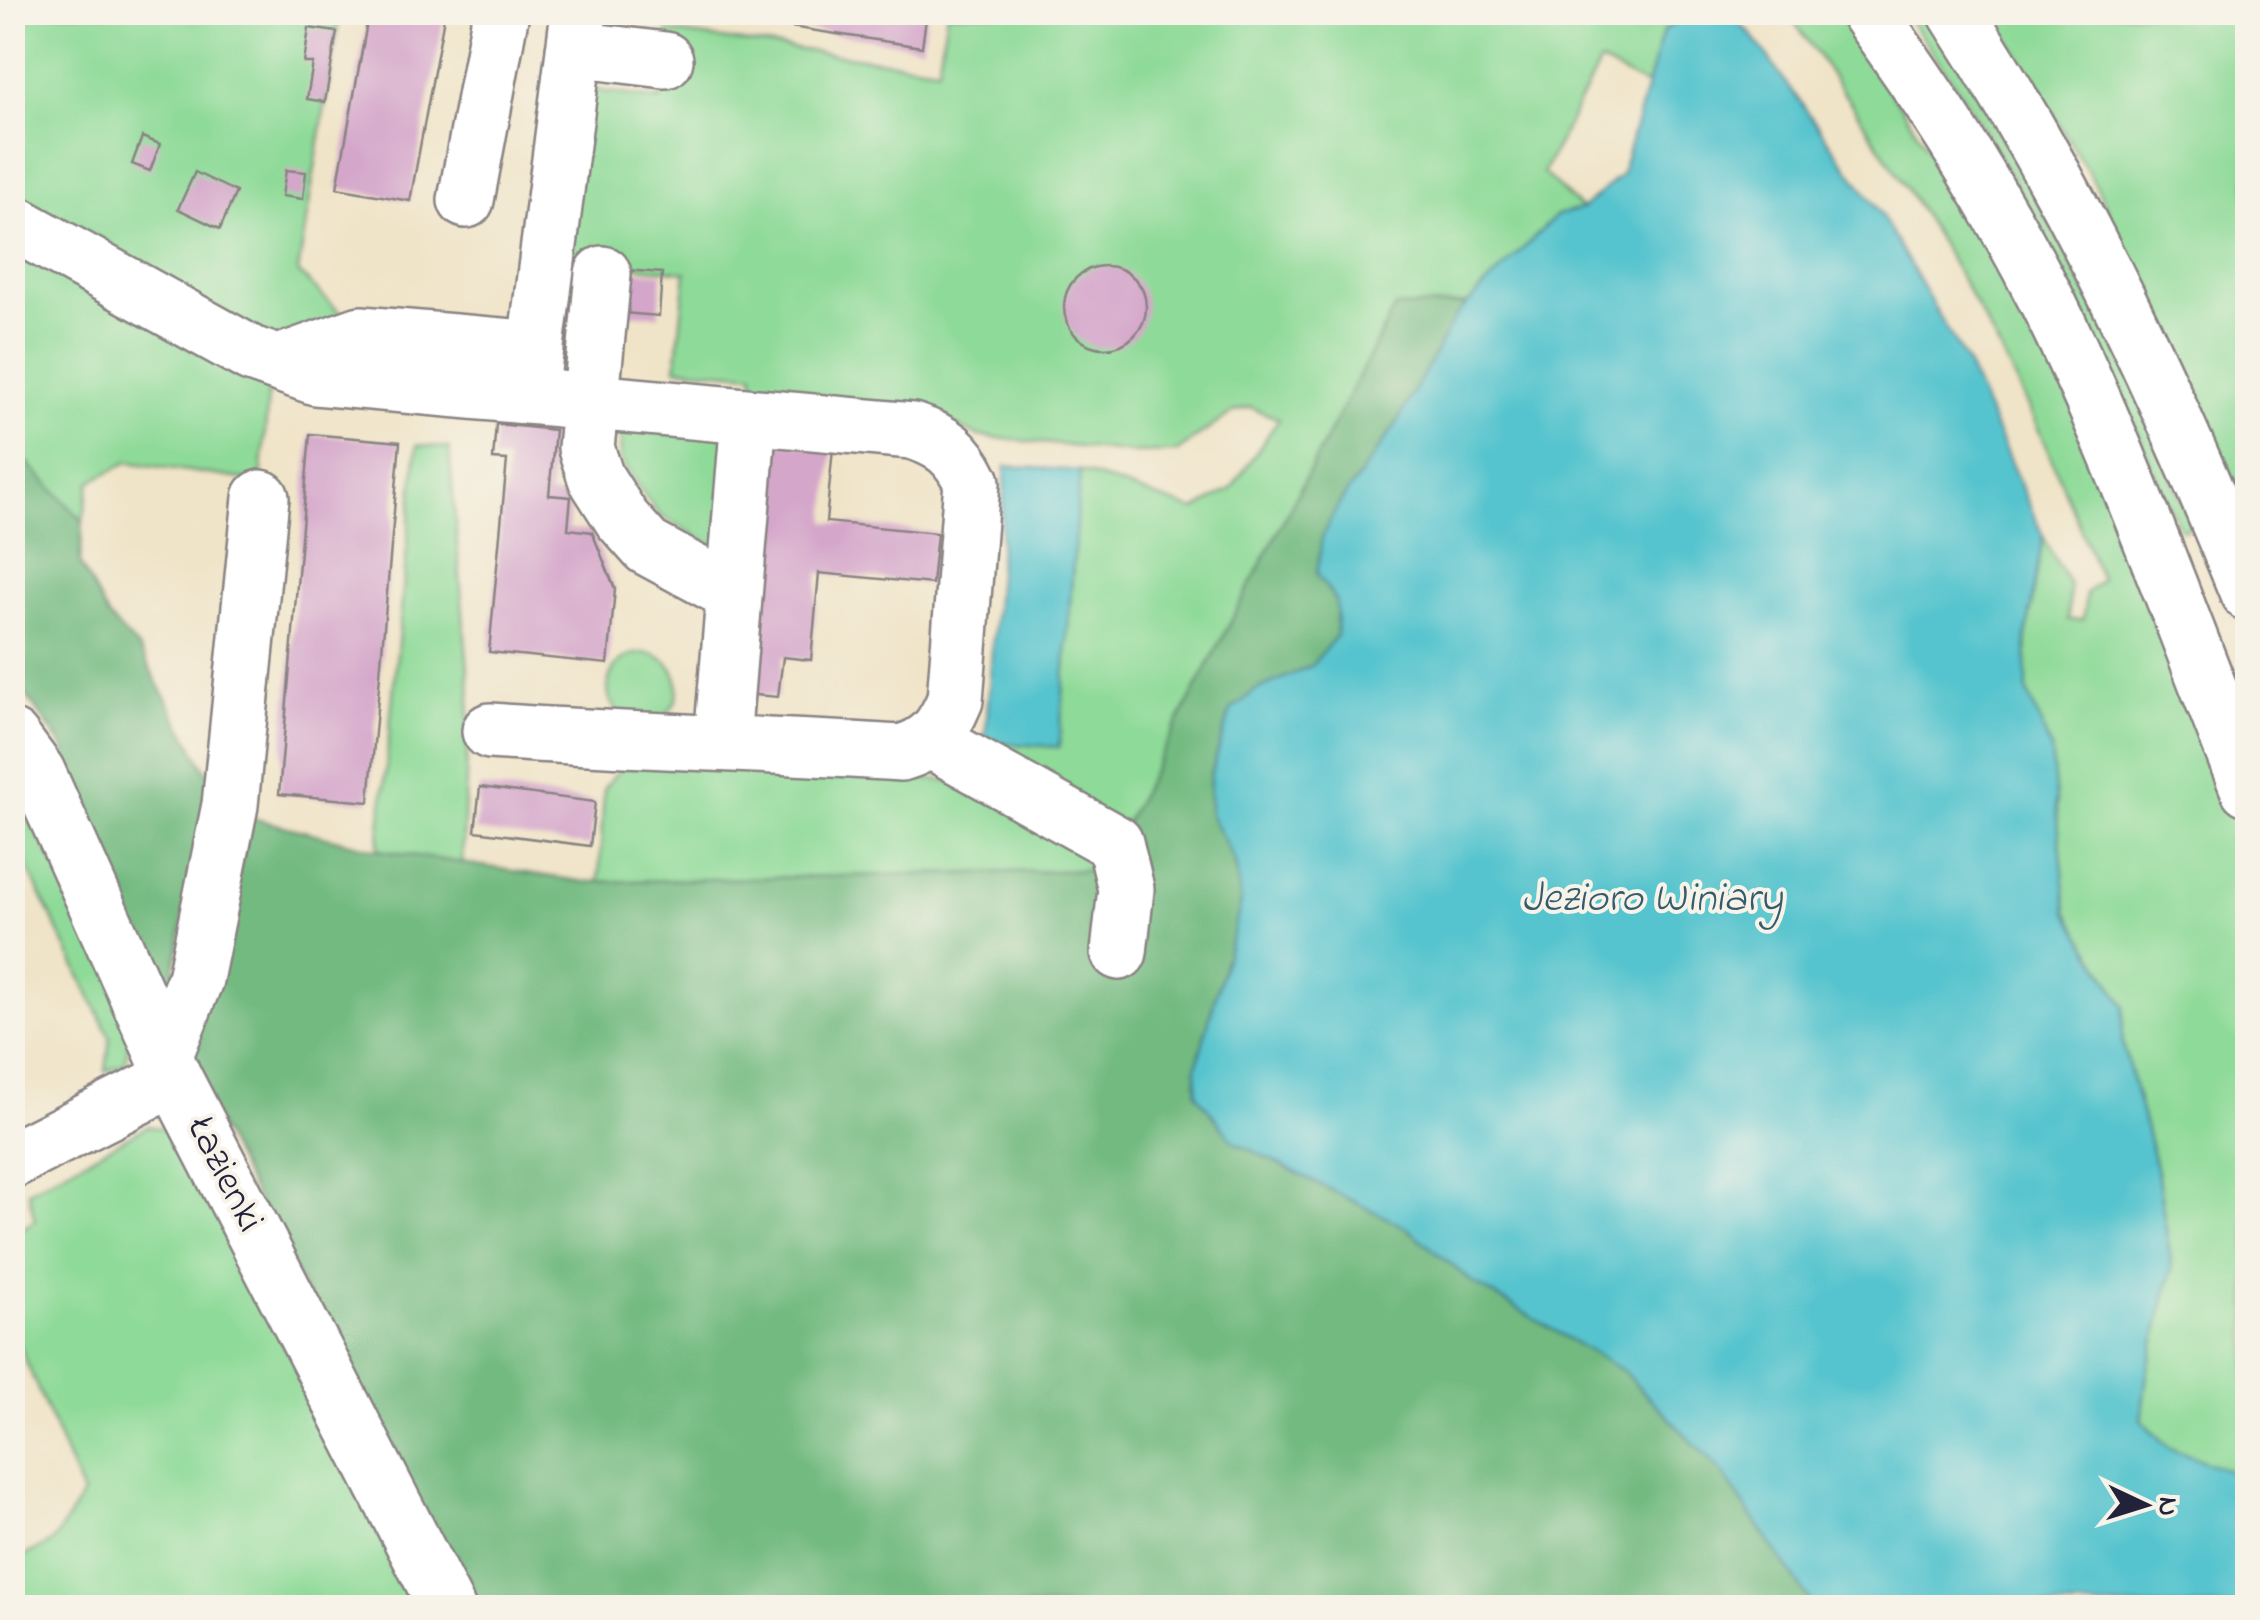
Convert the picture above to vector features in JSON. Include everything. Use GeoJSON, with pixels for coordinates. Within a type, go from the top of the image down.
{"type":"FeatureCollection","features":[{"type":"Feature","properties":{"kind":"main road"},"geometry":{"type":"LineString","coordinates":[[466,200],[501,12]]}},
{"type":"Feature","properties":{"kind":"main road"},"geometry":{"type":"LineString","coordinates":[[1868,12],[1970,162],[2049,305],[2117,460],[2248,788]]}},
{"type":"Feature","properties":{"kind":"main road"},"geometry":{"type":"LineString","coordinates":[[1956,12],[2030,131],[2093,244],[2176,420],[2248,593]]}},
{"type":"Feature","properties":{"kind":"main road"},"geometry":{"type":"LineString","coordinates":[[533,371],[577,31],[666,60]]}},
{"type":"Feature","properties":{"kind":"main road"},"geometry":{"type":"LineString","coordinates":[[12,222],[250,354],[316,377],[533,371],[589,400],[912,432],[939,440],[960,456],[972,482],[954,700],[945,725],[930,740],[901,753],[722,741],[662,744],[490,731]]}},
{"type":"Feature","properties":{"kind":"main road"},"geometry":{"type":"LineString","coordinates":[[603,274],[586,448],[596,478],[622,519],[648,548],[734,594]]}},
{"type":"Feature","properties":{"kind":"main road"},"geometry":{"type":"LineString","coordinates":[[722,741],[749,418]]}},
{"type":"Feature","properties":{"kind":"main road"},"geometry":{"type":"LineString","coordinates":[[12,1160],[169,1068],[196,979],[230,805],[261,498]]}},
{"type":"Feature","properties":{"kind":"main road"},"geometry":{"type":"LineString","coordinates":[[930,740],[1115,843],[1126,889],[1118,952]]}},
{"type":"Feature","properties":{"kind":"main road","name":"Łazienki"},"geometry":{"type":"LineString","coordinates":[[21,764],[169,1068],[447,1608]]}},
{"type":"Feature","properties":{"kind":"green space"},"geometry":{"type":"Polygon","coordinates":[[[13,13],[340,13],[298,272],[353,325],[282,353],[13,208],[13,13]]]}},
{"type":"Feature","properties":{"kind":"green space"},"geometry":{"type":"Polygon","coordinates":[[[947,13],[1728,13],[1751,34],[1497,313],[1466,304],[1395,308],[1123,829],[985,742],[1059,747],[1080,471],[1194,510],[1231,489],[1279,419],[1250,407],[1233,412],[1176,452],[1133,453],[978,436],[960,427],[753,398],[754,374],[676,368],[686,272],[596,262],[572,366],[556,364],[582,88],[660,100],[667,32],[938,68],[947,13]],[[1600,62],[1543,173],[1582,209],[1621,175],[1647,86],[1600,62]]]}},
{"type":"Feature","properties":{"kind":"green space"},"geometry":{"type":"Polygon","coordinates":[[[1788,13],[1839,13],[1999,256],[2081,420],[2247,833],[2247,1487],[2230,1471],[2169,1448],[2141,1420],[2147,1373],[2172,1269],[2157,1171],[2122,1041],[2124,1005],[2067,912],[2051,749],[2027,691],[2026,638],[2043,536],[2070,587],[2068,620],[2083,620],[2086,593],[2101,580],[2042,438],[1980,312],[1888,159],[1788,13]]]}},
{"type":"Feature","properties":{"kind":"green space"},"geometry":{"type":"Polygon","coordinates":[[[1904,13],[1924,13],[1970,79],[2128,369],[2190,522],[2187,529],[2181,529],[2174,516],[2117,385],[2021,193],[1946,71],[1904,13]]]}},
{"type":"Feature","properties":{"kind":"green space"},"geometry":{"type":"Polygon","coordinates":[[[1993,13],[2247,13],[2247,511],[2097,187],[1993,13]]]}},
{"type":"Feature","properties":{"kind":"green space"},"geometry":{"type":"Polygon","coordinates":[[[13,237],[269,384],[261,482],[128,462],[90,482],[83,521],[13,447],[13,237]]]}},
{"type":"Feature","properties":{"kind":"green space"},"geometry":{"type":"Polygon","coordinates":[[[1466,304],[1395,426],[1339,504],[1317,574],[1336,601],[1337,635],[1311,666],[1256,690],[1231,710],[1210,776],[1210,814],[1235,862],[1241,903],[1196,1068],[1197,1094],[1233,1141],[1407,1228],[1472,1282],[1623,1371],[1721,1471],[1814,1607],[471,1607],[183,1059],[252,818],[378,850],[585,882],[1101,870],[1395,307],[1466,304]]]}},
{"type":"Feature","properties":{"kind":"green space"},"geometry":{"type":"Polygon","coordinates":[[[622,423],[741,431],[729,554],[658,514],[620,460],[622,423]]]}},
{"type":"Feature","properties":{"kind":"green space"},"geometry":{"type":"Polygon","coordinates":[[[417,445],[449,448],[470,694],[462,864],[378,850],[417,445]]]}},
{"type":"Feature","properties":{"kind":"green space"},"geometry":{"type":"Polygon","coordinates":[[[12,447],[83,521],[80,564],[109,618],[139,649],[211,780],[163,1027],[47,765],[66,751],[13,677],[12,447]]]}},
{"type":"Feature","properties":{"kind":"green space"},"geometry":{"type":"Polygon","coordinates":[[[643,653],[668,663],[678,688],[668,713],[643,723],[618,713],[608,688],[618,663],[643,653]]]}},
{"type":"Feature","properties":{"kind":"green space"},"geometry":{"type":"Polygon","coordinates":[[[647,762],[956,781],[1106,861],[1101,870],[599,882],[604,788],[620,769],[647,762]]]}},
{"type":"Feature","properties":{"kind":"green space"},"geometry":{"type":"Polygon","coordinates":[[[13,800],[21,802],[134,1012],[125,1064],[106,1071],[110,1037],[13,838],[13,800]]]}},
{"type":"Feature","properties":{"kind":"green space"},"geometry":{"type":"Polygon","coordinates":[[[148,1126],[187,1133],[436,1607],[13,1608],[13,1561],[53,1542],[83,1495],[13,1331],[13,1233],[35,1221],[28,1191],[148,1126]]]}},
{"type":"Feature","properties":{"kind":"water","name":"Jezioro Winiary"},"geometry":{"type":"Polygon","coordinates":[[[1688,13],[1728,13],[1751,34],[1879,211],[1967,364],[2043,536],[2026,638],[2027,691],[2051,749],[2067,912],[2124,1005],[2122,1041],[2157,1171],[2172,1269],[2147,1373],[2141,1420],[2169,1448],[2230,1471],[2247,1487],[2247,1607],[1814,1607],[1721,1471],[1623,1371],[1472,1282],[1407,1228],[1233,1141],[1197,1094],[1196,1068],[1241,903],[1235,862],[1210,814],[1210,776],[1231,710],[1256,690],[1311,666],[1337,635],[1336,601],[1317,574],[1322,537],[1339,504],[1395,426],[1456,315],[1557,215],[1582,209],[1621,175],[1663,31],[1688,13]]]}},
{"type":"Feature","properties":{"kind":"water"},"geometry":{"type":"Polygon","coordinates":[[[1006,466],[1080,471],[1059,747],[985,742],[1006,466]]]}},
{"type":"Feature","properties":{"kind":"building"},"geometry":{"type":"Polygon","coordinates":[[[369,12],[445,12],[410,201],[337,188],[369,12]]]}},
{"type":"Feature","properties":{"kind":"building"},"geometry":{"type":"Polygon","coordinates":[[[691,12],[927,12],[922,47],[691,12]]]}},
{"type":"Feature","properties":{"kind":"building"},"geometry":{"type":"Polygon","coordinates":[[[309,28],[337,32],[325,102],[307,99],[313,63],[304,63],[309,28]]]}},
{"type":"Feature","properties":{"kind":"building"},"geometry":{"type":"Polygon","coordinates":[[[142,137],[160,144],[150,171],[132,164],[142,137]]]}},
{"type":"Feature","properties":{"kind":"building"},"geometry":{"type":"Polygon","coordinates":[[[286,170],[306,172],[303,199],[282,196],[286,170]]]}},
{"type":"Feature","properties":{"kind":"building"},"geometry":{"type":"Polygon","coordinates":[[[195,172],[236,192],[220,229],[178,209],[195,172]]]}},
{"type":"Feature","properties":{"kind":"building"},"geometry":{"type":"Polygon","coordinates":[[[1105,266],[1121,269],[1134,278],[1143,291],[1143,323],[1134,336],[1121,345],[1105,348],[1089,345],[1076,336],[1067,323],[1064,307],[1067,291],[1076,278],[1089,269],[1105,266]]]}},
{"type":"Feature","properties":{"kind":"building"},"geometry":{"type":"Polygon","coordinates":[[[626,270],[662,273],[659,316],[623,313],[626,270]]]}},
{"type":"Feature","properties":{"kind":"building"},"geometry":{"type":"Polygon","coordinates":[[[496,424],[555,430],[549,495],[571,497],[568,529],[592,532],[615,589],[608,664],[489,652],[507,460],[493,459],[496,424]]]}},
{"type":"Feature","properties":{"kind":"building"},"geometry":{"type":"Polygon","coordinates":[[[310,434],[400,442],[369,802],[279,794],[310,434]]]}},
{"type":"Feature","properties":{"kind":"building"},"geometry":{"type":"Polygon","coordinates":[[[757,441],[833,448],[826,522],[937,533],[932,584],[819,573],[811,660],[783,657],[778,697],[734,693],[757,441]]]}},
{"type":"Feature","properties":{"kind":"building"},"geometry":{"type":"Polygon","coordinates":[[[480,787],[595,802],[590,846],[475,831],[480,787]]]}}]}
